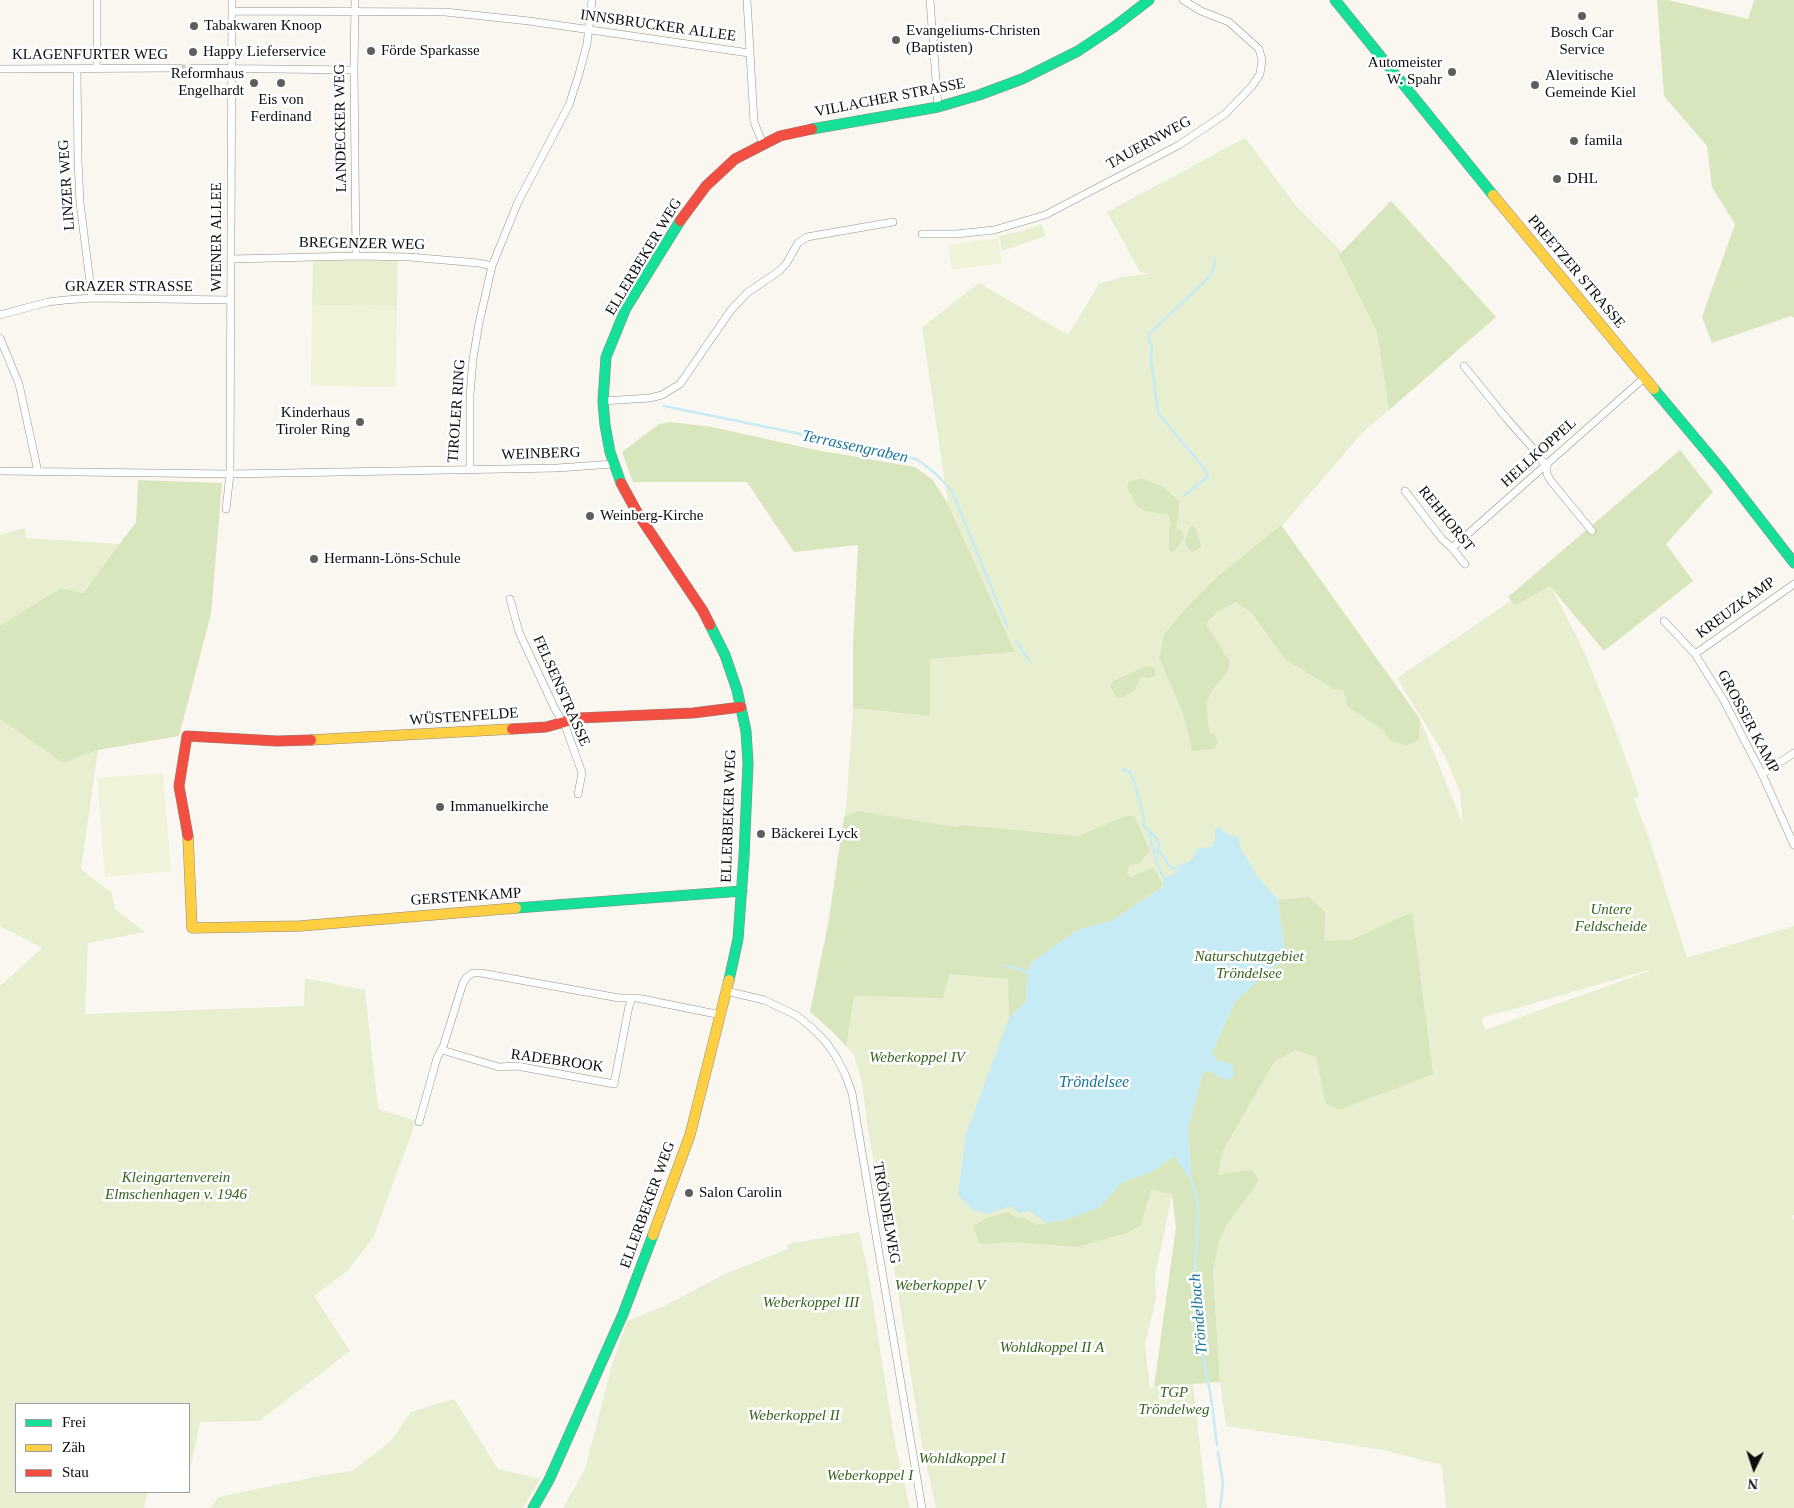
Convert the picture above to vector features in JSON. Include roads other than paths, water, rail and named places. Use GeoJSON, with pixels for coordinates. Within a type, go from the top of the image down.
{"type":"FeatureCollection","features":[{"type":"Feature","properties":{"kind":"street"},"geometry":{"type":"LineString","coordinates":[[97,69],[98,0]]}},
{"type":"Feature","properties":{"kind":"street","name":"WIENER ALLEE"},"geometry":{"type":"LineString","coordinates":[[226,509],[230,474],[232,0]]}},
{"type":"Feature","properties":{"kind":"street","name":"LANDECKER WEG"},"geometry":{"type":"LineString","coordinates":[[355,0],[356,256]]}},
{"type":"Feature","properties":{"kind":"street","name":"TIROLER RING"},"geometry":{"type":"LineString","coordinates":[[0,471],[230,474],[470,470],[470,395],[473,358],[492,266],[518,202],[569,105],[580,74],[589,30],[592,0]]}},
{"type":"Feature","properties":{"kind":"street"},"geometry":{"type":"LineString","coordinates":[[747,0],[754,122],[763,144]]}},
{"type":"Feature","properties":{"kind":"street"},"geometry":{"type":"LineString","coordinates":[[930,0],[938,107]]}},
{"type":"Feature","properties":{"kind":"street","name":"VILLACHER STRASSE"},"geometry":{"type":"LineString","coordinates":[[763,144],[780,136],[815,128],[938,107],[979,95],[1022,79],[1051,66],[1095,40],[1149,0]]}},
{"type":"Feature","properties":{"kind":"street","name":"TAUERNWEG"},"geometry":{"type":"LineString","coordinates":[[922,234],[956,234],[994,230],[1045,215],[1179,145],[1225,114],[1252,86],[1260,74],[1262,60],[1259,49],[1229,22],[1201,11],[1183,0]]}},
{"type":"Feature","properties":{"kind":"street","name":"PREETZER STRASSE"},"geometry":{"type":"LineString","coordinates":[[1335,0],[1533,244],[1721,469],[1794,563]]}},
{"type":"Feature","properties":{"kind":"street","name":"INNSBRUCKER ALLEE"},"geometry":{"type":"LineString","coordinates":[[232,12],[445,12],[488,16],[749,53]]}},
{"type":"Feature","properties":{"kind":"street","name":"KLAGENFURTER WEG"},"geometry":{"type":"LineString","coordinates":[[0,69],[179,68]]}},
{"type":"Feature","properties":{"kind":"street"},"geometry":{"type":"LineString","coordinates":[[193,68],[354,70]]}},
{"type":"Feature","properties":{"kind":"street","name":"LINZER WEG"},"geometry":{"type":"LineString","coordinates":[[77,69],[80,203],[92,298]]}},
{"type":"Feature","properties":{"kind":"street","name":"ELLERBEKER WEG"},"geometry":{"type":"LineString","coordinates":[[533,1508],[549,1480],[623,1314],[690,1136],[738,939],[742,891],[748,764],[746,731],[741,707],[725,655],[716,635],[638,514],[621,484],[606,437],[603,401],[606,357],[626,308],[682,218],[706,186],[735,159],[763,144]]}},
{"type":"Feature","properties":{"kind":"street"},"geometry":{"type":"LineString","coordinates":[[603,401],[650,398],[662,395],[680,384],[731,310],[747,293],[786,264],[798,242],[807,237],[893,222]]}},
{"type":"Feature","properties":{"kind":"street","name":"BREGENZER WEG"},"geometry":{"type":"LineString","coordinates":[[231,259],[356,256],[409,257],[479,263],[492,266]]}},
{"type":"Feature","properties":{"kind":"street","name":"GRAZER STRASSE"},"geometry":{"type":"LineString","coordinates":[[0,315],[48,302],[92,298],[230,300]]}},
{"type":"Feature","properties":{"kind":"street"},"geometry":{"type":"LineString","coordinates":[[0,338],[19,384],[38,472]]}},
{"type":"Feature","properties":{"kind":"street"},"geometry":{"type":"LineString","coordinates":[[1464,366],[1540,460],[1547,465],[1547,474],[1551,481],[1592,531]]}},
{"type":"Feature","properties":{"kind":"street","name":"HELLKOPPEL"},"geometry":{"type":"LineString","coordinates":[[1452,548],[1644,378]]}},
{"type":"Feature","properties":{"kind":"street","name":"WEINBERG"},"geometry":{"type":"LineString","coordinates":[[470,470],[557,468],[614,464]]}},
{"type":"Feature","properties":{"kind":"street","name":"REHHORST"},"geometry":{"type":"LineString","coordinates":[[1405,491],[1442,539],[1465,564]]}},
{"type":"Feature","properties":{"kind":"street","name":"KREUZKAMP"},"geometry":{"type":"LineString","coordinates":[[1695,654],[1794,584]]}},
{"type":"Feature","properties":{"kind":"street","name":"FELSENSTRASSE"},"geometry":{"type":"LineString","coordinates":[[510,599],[519,632],[566,728],[582,773],[578,794]]}},
{"type":"Feature","properties":{"kind":"street","name":"GROSSER KAMP"},"geometry":{"type":"LineString","coordinates":[[1664,621],[1695,654],[1723,699],[1762,774],[1794,845]]}},
{"type":"Feature","properties":{"kind":"street","name":"WÜSTENFELDE"},"geometry":{"type":"LineString","coordinates":[[192,928],[189,839],[179,786],[187,736],[268,740],[323,740],[546,727],[579,718],[693,713],[741,707]]}},
{"type":"Feature","properties":{"kind":"street"},"geometry":{"type":"LineString","coordinates":[[1762,774],[1794,754]]}},
{"type":"Feature","properties":{"kind":"street","name":"GERSTENKAMP"},"geometry":{"type":"LineString","coordinates":[[192,928],[300,926],[430,914],[742,891]]}},
{"type":"Feature","properties":{"kind":"street"},"geometry":{"type":"LineString","coordinates":[[419,1122],[437,1058],[442,1050],[463,983],[473,973],[619,998],[637,998],[721,1014]]}},
{"type":"Feature","properties":{"kind":"street","name":"TRÖNDELWEG"},"geometry":{"type":"LineString","coordinates":[[726,991],[764,1000],[796,1015],[825,1041],[845,1074],[852,1094],[922,1508]]}},
{"type":"Feature","properties":{"kind":"street","name":"RADEBROOK"},"geometry":{"type":"LineString","coordinates":[[442,1050],[499,1067],[517,1066],[614,1084],[632,999]]}},
{"type":"Feature","properties":{"kind":"water","name":"Tröndelsee"},"geometry":{"type":"Polygon","coordinates":[[[1218,827],[1239,839],[1240,847],[1257,876],[1278,900],[1285,950],[1283,963],[1273,967],[1235,1002],[1212,1053],[1216,1060],[1232,1064],[1235,1075],[1228,1081],[1209,1071],[1203,1073],[1188,1129],[1192,1182],[1174,1156],[1153,1171],[1121,1183],[1100,1207],[1065,1220],[1047,1223],[1029,1211],[1020,1213],[1010,1206],[987,1214],[972,1210],[958,1195],[966,1134],[1009,1018],[1026,1001],[1027,972],[1032,962],[1077,930],[1111,921],[1163,887],[1164,879],[1175,873],[1193,858],[1198,848],[1211,847],[1215,841],[1215,828],[1218,827]]]}},
{"type":"Feature","properties":{"kind":"waterway"},"geometry":{"type":"LineString","coordinates":[[1184,496],[1208,476],[1207,472],[1158,413],[1151,360],[1152,347],[1149,334],[1208,278],[1213,270],[1215,259]]}},
{"type":"Feature","properties":{"kind":"waterway","name":"Terrassengraben"},"geometry":{"type":"LineString","coordinates":[[664,406],[899,454],[918,460],[935,473],[952,491],[1007,626]]}},
{"type":"Feature","properties":{"kind":"waterway","name":"Terrassengraben"},"geometry":{"type":"LineString","coordinates":[[1016,641],[1030,662]]}},
{"type":"Feature","properties":{"kind":"waterway","name":"Terrassengraben"},"geometry":{"type":"LineString","coordinates":[[1123,769],[1130,772],[1134,781],[1143,814],[1144,826],[1156,838],[1159,844],[1158,851],[1165,858],[1168,865],[1174,869],[1185,864]]}},
{"type":"Feature","properties":{"kind":"waterway"},"geometry":{"type":"LineString","coordinates":[[1149,833],[1157,863],[1164,879]]}},
{"type":"Feature","properties":{"kind":"waterway"},"geometry":{"type":"LineString","coordinates":[[1005,965],[1027,972]]}},
{"type":"Feature","properties":{"kind":"waterway","name":"Tröndelbach"},"geometry":{"type":"LineString","coordinates":[[1192,1182],[1199,1207],[1195,1269],[1198,1331],[1211,1397],[1217,1445]]}},
{"type":"Feature","properties":{"kind":"waterway","name":"Tröndelbach"},"geometry":{"type":"LineString","coordinates":[[1218,1452],[1223,1484],[1220,1508]]}},
{"type":"Feature","properties":{"kind":"tunnel"},"geometry":{"type":"LineString","coordinates":[[179,68],[193,68]]}},
{"type":"Feature","properties":{"kind":"place","name":"Bosch Car Service"},"geometry":{"type":"Point","coordinates":[1582,16]}},
{"type":"Feature","properties":{"kind":"place","name":"Tabakwaren Knoop"},"geometry":{"type":"Point","coordinates":[194,26]}},
{"type":"Feature","properties":{"kind":"place","name":"Evangeliums-Christen (Baptisten)"},"geometry":{"type":"Point","coordinates":[896,40]}},
{"type":"Feature","properties":{"kind":"place","name":"Förde Sparkasse"},"geometry":{"type":"Point","coordinates":[371,51]}},
{"type":"Feature","properties":{"kind":"place","name":"Happy Lieferservice"},"geometry":{"type":"Point","coordinates":[193,52]}},
{"type":"Feature","properties":{"kind":"place","name":"Automeister W. Spahr"},"geometry":{"type":"Point","coordinates":[1452,72]}},
{"type":"Feature","properties":{"kind":"place","name":"Reformhaus Engelhardt"},"geometry":{"type":"Point","coordinates":[254,83]}},
{"type":"Feature","properties":{"kind":"place","name":"Eis von Ferdinand"},"geometry":{"type":"Point","coordinates":[281,83]}},
{"type":"Feature","properties":{"kind":"place","name":"Alevitische Gemeinde Kiel"},"geometry":{"type":"Point","coordinates":[1535,85]}},
{"type":"Feature","properties":{"kind":"place","name":"famila"},"geometry":{"type":"Point","coordinates":[1574,141]}},
{"type":"Feature","properties":{"kind":"place","name":"DHL"},"geometry":{"type":"Point","coordinates":[1557,179]}},
{"type":"Feature","properties":{"kind":"place","name":"Kinderhaus Tiroler Ring"},"geometry":{"type":"Point","coordinates":[360,422]}},
{"type":"Feature","properties":{"kind":"place","name":"Weinberg-Kirche"},"geometry":{"type":"Point","coordinates":[590,516]}},
{"type":"Feature","properties":{"kind":"place","name":"Hermann-Löns-Schule"},"geometry":{"type":"Point","coordinates":[314,559]}},
{"type":"Feature","properties":{"kind":"place","name":"Immanuelkirche"},"geometry":{"type":"Point","coordinates":[440,807]}},
{"type":"Feature","properties":{"kind":"place","name":"Bäckerei Lyck"},"geometry":{"type":"Point","coordinates":[761,834]}},
{"type":"Feature","properties":{"kind":"place","name":"Salon Carolin"},"geometry":{"type":"Point","coordinates":[689,1193]}},
{"type":"Feature","properties":{"kind":"park label","name":"Untere Feldscheide"},"geometry":{"type":"Point","coordinates":[1611,918]}},
{"type":"Feature","properties":{"kind":"park label","name":"Naturschutzgebiet Tröndelsee"},"geometry":{"type":"Point","coordinates":[1249,966]}},
{"type":"Feature","properties":{"kind":"park label","name":"Weberkoppel IV"},"geometry":{"type":"Point","coordinates":[917,1058]}},
{"type":"Feature","properties":{"kind":"park label","name":"Kleingartenverein Elmschenhagen v. 1946"},"geometry":{"type":"Point","coordinates":[176,1186]}},
{"type":"Feature","properties":{"kind":"park label","name":"Weberkoppel V"},"geometry":{"type":"Point","coordinates":[940,1286]}},
{"type":"Feature","properties":{"kind":"park label","name":"Weberkoppel III"},"geometry":{"type":"Point","coordinates":[811,1303]}},
{"type":"Feature","properties":{"kind":"park label","name":"Wohldkoppel II A"},"geometry":{"type":"Point","coordinates":[1052,1348]}},
{"type":"Feature","properties":{"kind":"park label","name":"TGP Tröndelweg"},"geometry":{"type":"Point","coordinates":[1174,1402]}},
{"type":"Feature","properties":{"kind":"park label","name":"Weberkoppel II"},"geometry":{"type":"Point","coordinates":[794,1416]}},
{"type":"Feature","properties":{"kind":"park label","name":"Wohldkoppel I"},"geometry":{"type":"Point","coordinates":[962,1459]}},
{"type":"Feature","properties":{"kind":"park label","name":"Weberkoppel I"},"geometry":{"type":"Point","coordinates":[870,1476]}}]}
